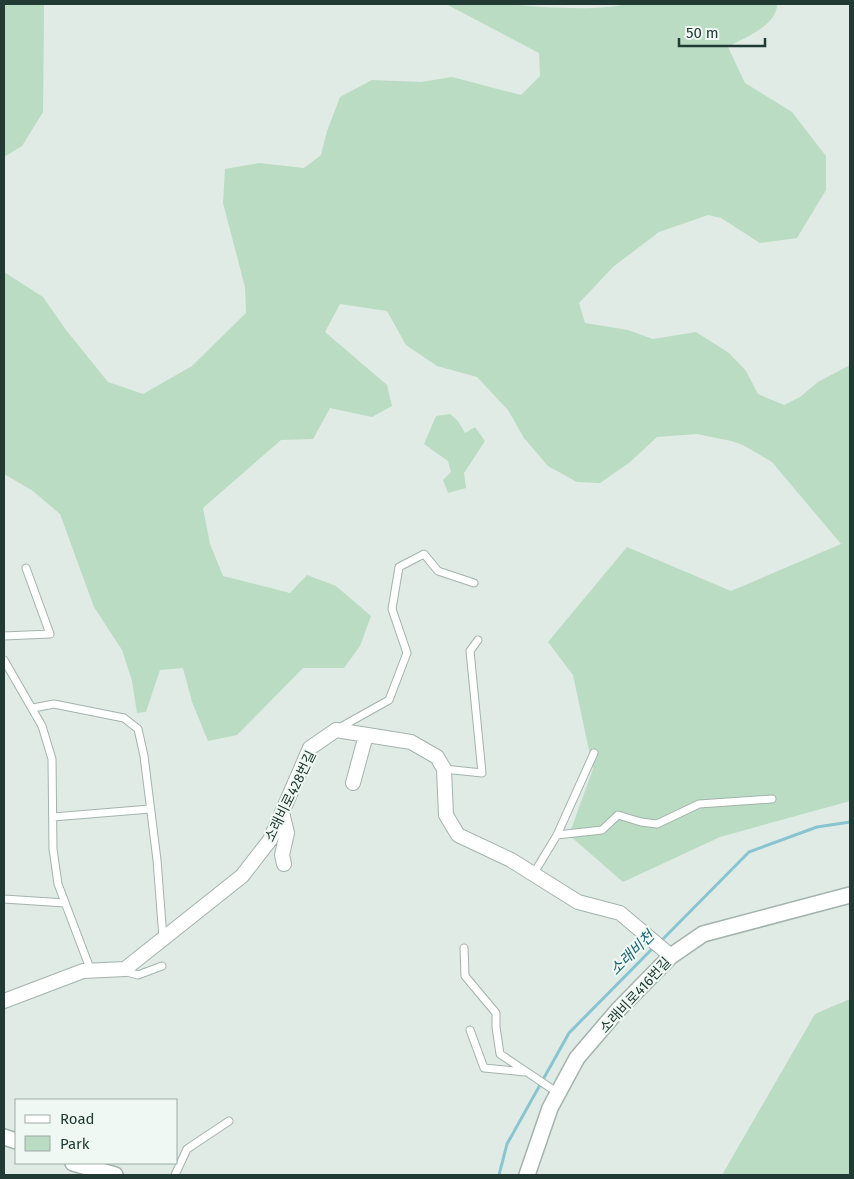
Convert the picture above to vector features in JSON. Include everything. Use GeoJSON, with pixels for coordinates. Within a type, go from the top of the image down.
{"type":"FeatureCollection","features":[{"type":"Feature","properties":{"kind":"street"},"geometry":{"type":"LineString","coordinates":[[336,730],[411,742],[437,757],[444,769],[446,815],[458,835],[512,860],[578,902],[620,913],[667,953]]}},
{"type":"Feature","properties":{"kind":"street","name":"소래비로428번길"},"geometry":{"type":"LineString","coordinates":[[4,1001],[84,971],[125,969],[242,876],[270,840],[310,748],[336,730]]}},
{"type":"Feature","properties":{"kind":"street"},"geometry":{"type":"LineString","coordinates":[[353,783],[366,735]]}},
{"type":"Feature","properties":{"kind":"street"},"geometry":{"type":"LineString","coordinates":[[282,812],[287,833],[282,855],[284,864]]}},
{"type":"Feature","properties":{"kind":"street","name":"소래비로416번길"},"geometry":{"type":"LineString","coordinates":[[526,1175],[550,1108],[553,1090],[577,1058],[667,953],[703,934],[850,895]]}},
{"type":"Feature","properties":{"kind":"street"},"geometry":{"type":"LineString","coordinates":[[75,1164],[91,1172],[115,1175]]}},
{"type":"Feature","properties":{"kind":"lane"},"geometry":{"type":"LineString","coordinates":[[336,730],[389,700],[407,653],[392,609],[399,566],[424,554],[438,571],[474,583]]}},
{"type":"Feature","properties":{"kind":"lane"},"geometry":{"type":"LineString","coordinates":[[4,636],[50,634],[26,568]]}},
{"type":"Feature","properties":{"kind":"lane"},"geometry":{"type":"LineString","coordinates":[[444,769],[482,772],[470,651],[478,640]]}},
{"type":"Feature","properties":{"kind":"lane"},"geometry":{"type":"LineString","coordinates":[[4,660],[42,726],[52,759],[54,858],[58,884],[91,970]]}},
{"type":"Feature","properties":{"kind":"lane"},"geometry":{"type":"LineString","coordinates":[[33,708],[54,704],[124,718],[138,728],[144,756],[163,938]]}},
{"type":"Feature","properties":{"kind":"lane"},"geometry":{"type":"LineString","coordinates":[[534,873],[558,835],[594,753]]}},
{"type":"Feature","properties":{"kind":"lane"},"geometry":{"type":"LineString","coordinates":[[558,835],[602,830],[618,815],[641,822],[657,824],[699,804],[772,799]]}},
{"type":"Feature","properties":{"kind":"lane"},"geometry":{"type":"LineString","coordinates":[[53,817],[150,809]]}},
{"type":"Feature","properties":{"kind":"lane"},"geometry":{"type":"LineString","coordinates":[[4,898],[65,902]]}},
{"type":"Feature","properties":{"kind":"lane"},"geometry":{"type":"LineString","coordinates":[[464,948],[465,976],[496,1013],[500,1054],[553,1090]]}},
{"type":"Feature","properties":{"kind":"lane"},"geometry":{"type":"LineString","coordinates":[[114,969],[138,976],[162,966]]}},
{"type":"Feature","properties":{"kind":"lane"},"geometry":{"type":"LineString","coordinates":[[470,1030],[484,1068],[528,1073]]}},
{"type":"Feature","properties":{"kind":"lane"},"geometry":{"type":"LineString","coordinates":[[175,1175],[187,1148],[229,1121]]}},
{"type":"Feature","properties":{"kind":"green space"},"geometry":{"type":"Polygon","coordinates":[[[490,3],[599,8],[627,4],[777,4],[776,12],[766,25],[728,47],[745,83],[792,112],[826,156],[826,190],[797,238],[760,243],[721,218],[708,215],[659,232],[613,267],[579,303],[585,323],[628,330],[653,339],[696,332],[729,353],[746,371],[758,394],[784,405],[800,397],[818,382],[850,365],[850,801],[720,837],[623,882],[569,835],[593,769],[573,675],[548,642],[627,547],[731,591],[841,544],[772,462],[743,445],[731,441],[697,434],[657,437],[629,463],[600,483],[577,482],[548,466],[524,438],[508,410],[477,377],[437,366],[406,345],[387,311],[340,304],[325,332],[387,385],[392,406],[372,417],[330,408],[313,439],[281,440],[203,508],[210,544],[223,576],[290,593],[307,575],[336,586],[371,616],[360,646],[344,668],[303,668],[237,735],[208,741],[192,702],[183,668],[160,670],[146,712],[137,713],[132,681],[122,650],[94,607],[60,514],[33,491],[4,474],[4,272],[43,297],[66,330],[108,382],[143,394],[192,366],[246,313],[245,287],[223,203],[225,169],[259,163],[304,168],[321,155],[327,131],[340,97],[372,80],[421,82],[452,77],[521,95],[540,76],[539,53],[446,4],[490,3]]]}},
{"type":"Feature","properties":{"kind":"green space"},"geometry":{"type":"Polygon","coordinates":[[[4,4],[44,4],[44,16],[43,112],[22,146],[4,157],[4,4]]]}},
{"type":"Feature","properties":{"kind":"green space"},"geometry":{"type":"Polygon","coordinates":[[[450,414],[458,421],[465,433],[475,427],[485,441],[464,473],[466,488],[448,493],[443,480],[451,472],[448,461],[424,444],[436,416],[450,414]]]}},
{"type":"Feature","properties":{"kind":"green space"},"geometry":{"type":"Polygon","coordinates":[[[850,999],[850,1175],[722,1175],[815,1014],[850,999]]]}},
{"type":"Feature","properties":{"kind":"waterway","name":"소래비천"},"geometry":{"type":"LineString","coordinates":[[660,942],[749,852],[817,827],[850,822]]}},
{"type":"Feature","properties":{"kind":"waterway","name":"소래비천"},"geometry":{"type":"LineString","coordinates":[[499,1175],[507,1144],[569,1033],[655,946]]}}]}
